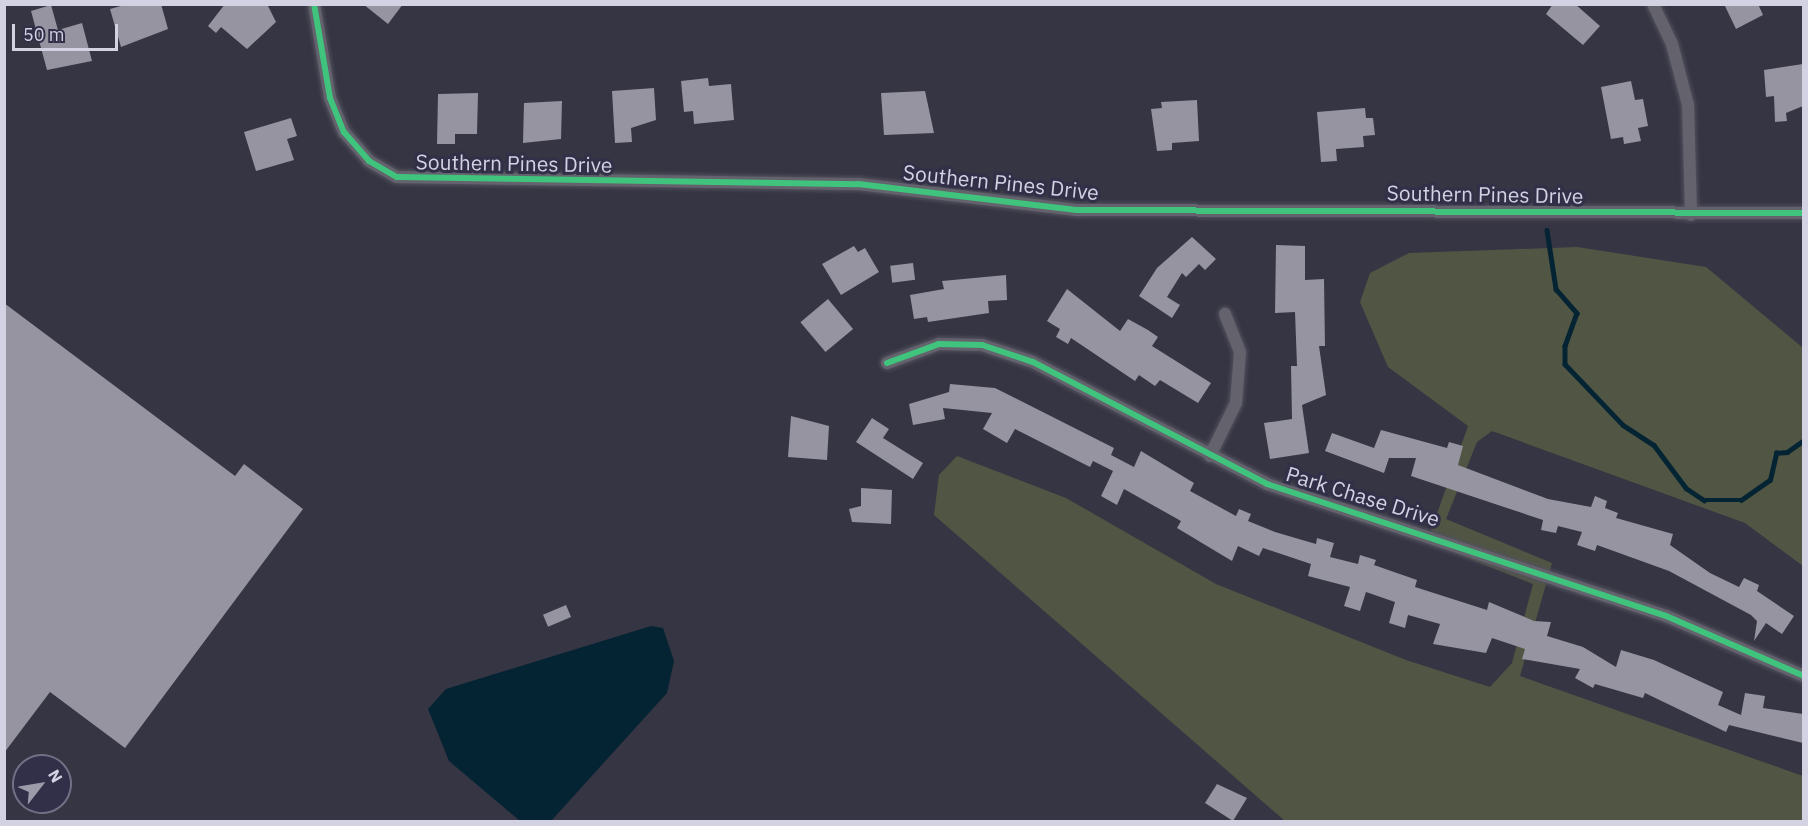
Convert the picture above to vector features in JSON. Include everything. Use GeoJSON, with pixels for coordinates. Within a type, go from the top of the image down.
{"type":"FeatureCollection","features":[{"type":"Feature","properties":{"kind":"street","name":"Southern Pines Drive"},"geometry":{"type":"LineString","coordinates":[[314,4],[330,98],[344,132],[369,161],[397,177],[858,184],[1076,210],[1413,208],[1691,215],[1803,213]]}},
{"type":"Feature","properties":{"kind":"street"},"geometry":{"type":"LineString","coordinates":[[1653,4],[1672,44],[1688,105],[1691,215]]}},
{"type":"Feature","properties":{"kind":"street"},"geometry":{"type":"LineString","coordinates":[[1210,456],[1236,403],[1240,352],[1225,314]]}},
{"type":"Feature","properties":{"kind":"street","name":"Park Chase Drive"},"geometry":{"type":"LineString","coordinates":[[887,363],[939,344],[982,345],[1034,362],[1210,456],[1331,509],[1451,540],[1666,616],[1803,676]]}},
{"type":"Feature","properties":{"kind":"green space"},"geometry":{"type":"Polygon","coordinates":[[[1577,247],[1706,267],[1803,348],[1803,566],[1745,523],[1492,431],[1477,442],[1446,519],[1552,563],[1520,676],[1803,776],[1803,821],[1285,821],[934,515],[939,475],[957,456],[1066,498],[1216,584],[1406,660],[1490,687],[1512,663],[1533,584],[1427,542],[1468,426],[1388,367],[1360,302],[1370,273],[1409,253],[1577,247]]]}},
{"type":"Feature","properties":{"kind":"water"},"geometry":{"type":"Polygon","coordinates":[[[651,626],[663,628],[674,661],[667,693],[551,821],[520,821],[449,761],[428,709],[446,689],[651,626]]]}},
{"type":"Feature","properties":{"kind":"building"},"geometry":{"type":"Polygon","coordinates":[[[128,4],[161,4],[168,29],[121,47],[110,9],[128,4]]]}},
{"type":"Feature","properties":{"kind":"building"},"geometry":{"type":"Polygon","coordinates":[[[225,4],[267,4],[276,22],[247,49],[221,27],[216,33],[208,26],[225,4]]]}},
{"type":"Feature","properties":{"kind":"building"},"geometry":{"type":"Polygon","coordinates":[[[363,4],[403,4],[388,24],[363,4]]]}},
{"type":"Feature","properties":{"kind":"building"},"geometry":{"type":"Polygon","coordinates":[[[1553,4],[1575,4],[1600,26],[1583,45],[1546,14],[1553,4]]]}},
{"type":"Feature","properties":{"kind":"building"},"geometry":{"type":"Polygon","coordinates":[[[1724,4],[1758,4],[1763,15],[1736,29],[1724,4]]]}},
{"type":"Feature","properties":{"kind":"building"},"geometry":{"type":"Polygon","coordinates":[[[51,5],[58,30],[82,23],[92,61],[47,70],[31,11],[51,5]]]}},
{"type":"Feature","properties":{"kind":"building"},"geometry":{"type":"Polygon","coordinates":[[[1803,64],[1803,106],[1786,113],[1787,121],[1775,122],[1774,96],[1766,97],[1764,70],[1803,64]]]}},
{"type":"Feature","properties":{"kind":"building"},"geometry":{"type":"Polygon","coordinates":[[[708,78],[709,86],[731,84],[734,120],[694,124],[693,111],[684,112],[681,81],[708,78]]]}},
{"type":"Feature","properties":{"kind":"building"},"geometry":{"type":"Polygon","coordinates":[[[1631,81],[1635,100],[1643,99],[1648,126],[1638,128],[1641,141],[1624,144],[1623,137],[1611,139],[1601,87],[1631,81]]]}},
{"type":"Feature","properties":{"kind":"building"},"geometry":{"type":"Polygon","coordinates":[[[654,88],[656,120],[631,128],[632,142],[615,143],[612,91],[654,88]]]}},
{"type":"Feature","properties":{"kind":"building"},"geometry":{"type":"Polygon","coordinates":[[[925,91],[934,133],[884,135],[881,93],[925,91]]]}},
{"type":"Feature","properties":{"kind":"building"},"geometry":{"type":"Polygon","coordinates":[[[478,93],[477,134],[455,134],[455,144],[437,144],[438,94],[478,93]]]}},
{"type":"Feature","properties":{"kind":"building"},"geometry":{"type":"Polygon","coordinates":[[[1197,100],[1199,141],[1172,143],[1172,150],[1157,151],[1151,109],[1162,108],[1161,102],[1197,100]]]}},
{"type":"Feature","properties":{"kind":"building"},"geometry":{"type":"Polygon","coordinates":[[[562,101],[561,139],[523,143],[524,103],[562,101]]]}},
{"type":"Feature","properties":{"kind":"building"},"geometry":{"type":"Polygon","coordinates":[[[1365,108],[1366,118],[1373,118],[1375,135],[1363,136],[1364,147],[1336,149],[1337,161],[1321,162],[1317,112],[1365,108]]]}},
{"type":"Feature","properties":{"kind":"building"},"geometry":{"type":"Polygon","coordinates":[[[291,118],[297,136],[287,139],[294,160],[256,171],[244,132],[291,118]]]}},
{"type":"Feature","properties":{"kind":"building"},"geometry":{"type":"Polygon","coordinates":[[[1192,237],[1216,259],[1205,270],[1199,264],[1186,277],[1182,273],[1167,297],[1180,305],[1172,318],[1139,296],[1157,268],[1192,237]]]}},
{"type":"Feature","properties":{"kind":"building"},"geometry":{"type":"Polygon","coordinates":[[[1276,245],[1305,246],[1305,280],[1324,279],[1325,346],[1319,346],[1326,395],[1302,405],[1309,453],[1270,459],[1264,423],[1292,419],[1291,366],[1297,366],[1295,312],[1275,313],[1276,245]]]}},
{"type":"Feature","properties":{"kind":"building"},"geometry":{"type":"Polygon","coordinates":[[[854,246],[858,252],[865,248],[879,272],[841,295],[822,264],[854,246]]]}},
{"type":"Feature","properties":{"kind":"building"},"geometry":{"type":"Polygon","coordinates":[[[913,263],[915,280],[892,283],[890,266],[913,263]]]}},
{"type":"Feature","properties":{"kind":"building"},"geometry":{"type":"Polygon","coordinates":[[[1006,275],[1007,300],[988,301],[989,313],[928,322],[927,317],[914,319],[910,295],[944,289],[942,281],[1006,275]]]}},
{"type":"Feature","properties":{"kind":"building"},"geometry":{"type":"Polygon","coordinates":[[[1067,289],[1120,331],[1128,319],[1148,330],[1158,337],[1152,346],[1211,383],[1198,403],[1160,380],[1155,386],[1139,375],[1135,381],[1071,338],[1068,344],[1056,337],[1060,329],[1047,321],[1067,289]]]}},
{"type":"Feature","properties":{"kind":"building"},"geometry":{"type":"Polygon","coordinates":[[[828,299],[853,329],[825,352],[800,322],[828,299]]]}},
{"type":"Feature","properties":{"kind":"building"},"geometry":{"type":"Polygon","coordinates":[[[4,303],[235,476],[244,464],[303,509],[125,748],[50,692],[4,753],[4,303]]]}},
{"type":"Feature","properties":{"kind":"building"},"geometry":{"type":"Polygon","coordinates":[[[950,384],[995,388],[1114,448],[1111,455],[1134,467],[1141,451],[1194,483],[1190,491],[1236,516],[1239,509],[1251,514],[1248,521],[1275,532],[1316,544],[1317,538],[1334,543],[1330,557],[1358,564],[1360,555],[1376,560],[1374,565],[1417,580],[1415,587],[1487,610],[1489,602],[1534,621],[1551,622],[1547,636],[1583,647],[1616,667],[1621,650],[1654,660],[1723,692],[1718,705],[1741,715],[1745,693],[1765,696],[1763,708],[1803,714],[1803,743],[1729,725],[1726,732],[1645,693],[1643,698],[1595,684],[1593,688],[1575,678],[1580,669],[1522,659],[1525,649],[1492,638],[1486,653],[1433,644],[1440,624],[1408,615],[1405,628],[1389,623],[1395,602],[1366,592],[1360,611],[1344,606],[1350,587],[1308,576],[1311,564],[1263,548],[1259,556],[1238,546],[1232,561],[1177,528],[1181,521],[1124,489],[1117,505],[1101,496],[1113,471],[1093,461],[1090,467],[1015,429],[1007,443],[983,429],[992,413],[943,408],[945,419],[913,425],[909,404],[949,392],[950,384]]]}},
{"type":"Feature","properties":{"kind":"building"},"geometry":{"type":"Polygon","coordinates":[[[791,416],[829,426],[827,460],[788,457],[791,416]]]}},
{"type":"Feature","properties":{"kind":"building"},"geometry":{"type":"Polygon","coordinates":[[[872,418],[889,429],[883,438],[923,463],[913,479],[856,442],[872,418]]]}},
{"type":"Feature","properties":{"kind":"building"},"geometry":{"type":"Polygon","coordinates":[[[1381,430],[1447,448],[1449,442],[1463,446],[1458,465],[1548,499],[1591,507],[1595,496],[1607,501],[1605,508],[1618,513],[1616,518],[1673,534],[1670,545],[1710,573],[1739,587],[1744,578],[1759,585],[1757,591],[1794,616],[1782,634],[1766,623],[1754,641],[1757,621],[1751,615],[1669,571],[1597,545],[1595,551],[1577,545],[1582,532],[1558,526],[1556,533],[1541,530],[1543,520],[1411,476],[1416,458],[1389,458],[1384,473],[1325,451],[1332,433],[1374,448],[1381,430]]]}},
{"type":"Feature","properties":{"kind":"building"},"geometry":{"type":"Polygon","coordinates":[[[861,488],[892,490],[891,524],[852,522],[849,509],[861,506],[861,488]]]}},
{"type":"Feature","properties":{"kind":"building"},"geometry":{"type":"Polygon","coordinates":[[[566,605],[571,617],[548,627],[543,615],[566,605]]]}},
{"type":"Feature","properties":{"kind":"building"},"geometry":{"type":"Polygon","coordinates":[[[1217,784],[1247,798],[1233,821],[1205,803],[1217,784]]]}},
{"type":"Feature","properties":{"kind":"waterway"},"geometry":{"type":"LineString","coordinates":[[1547,230],[1556,289],[1577,313],[1565,346],[1565,364],[1623,425],[1654,445],[1686,488],[1704,500],[1741,500],[1770,480],[1776,453],[1787,452],[1804,440]]}},
{"type":"Feature","properties":{"kind":"cycle path"},"geometry":{"type":"LineString","coordinates":[[314,4],[330,98],[344,132],[369,161],[397,177],[858,184],[1076,210],[1804,213]]}},
{"type":"Feature","properties":{"kind":"cycle path"},"geometry":{"type":"LineString","coordinates":[[887,363],[939,344],[982,345],[1033,362],[1267,484],[1666,616],[1804,676]]}}]}
